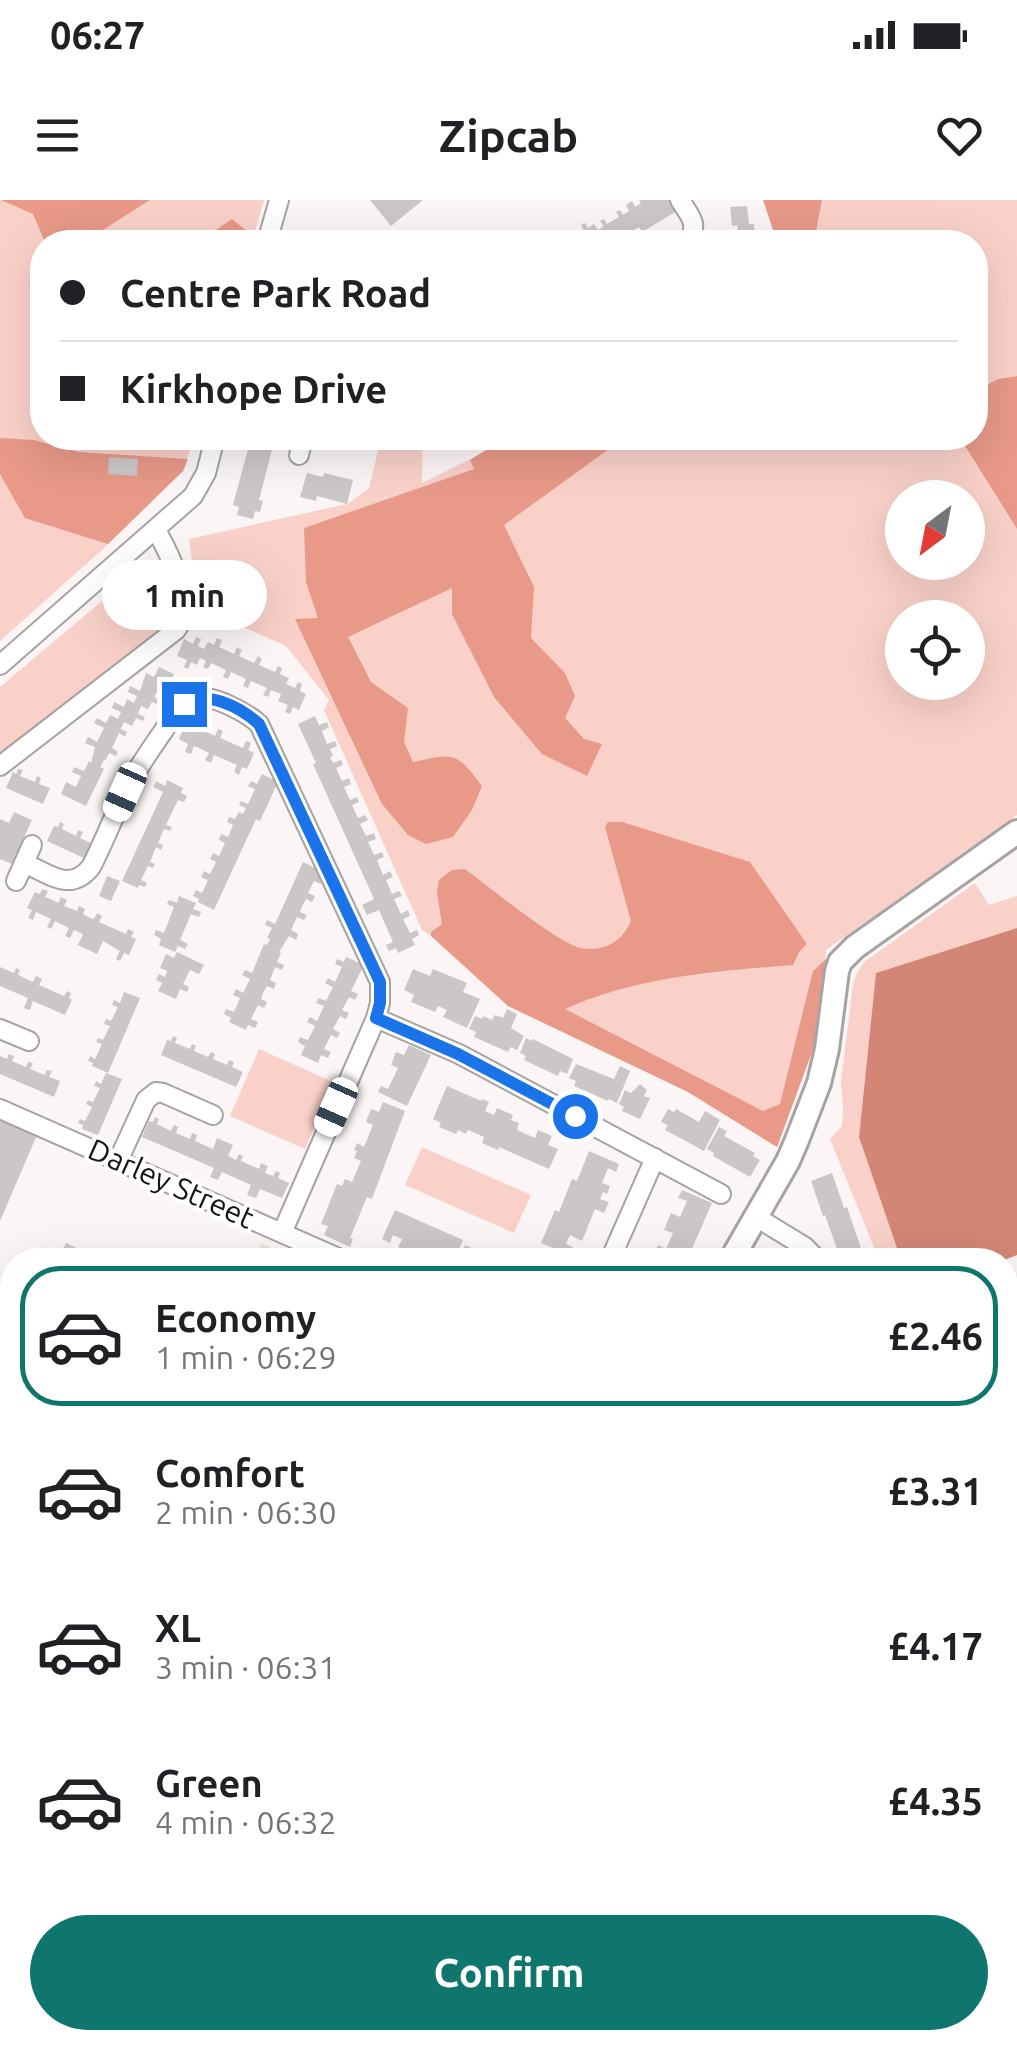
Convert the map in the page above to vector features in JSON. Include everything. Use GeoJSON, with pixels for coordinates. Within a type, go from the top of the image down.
{"type":"FeatureCollection","features":[{"type":"Feature","properties":{"kind":"street"},"geometry":{"type":"LineString","coordinates":[[270,230],[279,200]]}},
{"type":"Feature","properties":{"kind":"street"},"geometry":{"type":"LineString","coordinates":[[680,200],[695,223],[694,230]]}},
{"type":"Feature","properties":{"kind":"street"},"geometry":{"type":"LineString","coordinates":[[0,665],[193,496],[206,474],[212,450]]}},
{"type":"Feature","properties":{"kind":"street"},"geometry":{"type":"LineString","coordinates":[[0,766],[181,624],[184,607],[170,554],[156,530]]}},
{"type":"Feature","properties":{"kind":"street"},"geometry":{"type":"LineString","coordinates":[[32,845],[20,872],[69,882],[80,879],[92,867],[140,766],[184,704],[194,698],[205,697],[230,706],[254,720],[265,734],[380,982],[376,1018],[282,1233]]}},
{"type":"Feature","properties":{"kind":"street"},"geometry":{"type":"LineString","coordinates":[[738,1248],[788,1161],[819,1082],[840,962],[855,947],[1017,832]]}},
{"type":"Feature","properties":{"kind":"street"},"geometry":{"type":"LineString","coordinates":[[376,1018],[458,1054],[722,1194]]}},
{"type":"Feature","properties":{"kind":"street"},"geometry":{"type":"LineString","coordinates":[[0,1029],[28,1041]]}},
{"type":"Feature","properties":{"kind":"street"},"geometry":{"type":"LineString","coordinates":[[118,1161],[146,1100],[156,1092],[213,1115]]}},
{"type":"Feature","properties":{"kind":"street","name":"Darley Street"},"geometry":{"type":"LineString","coordinates":[[0,1109],[316,1248]]}},
{"type":"Feature","properties":{"kind":"street"},"geometry":{"type":"LineString","coordinates":[[608,1248],[656,1158]]}},
{"type":"Feature","properties":{"kind":"street"},"geometry":{"type":"LineString","coordinates":[[756,1217],[806,1248]]}},
{"type":"Feature","properties":{"kind":"shaded area"},"geometry":{"type":"Polygon","coordinates":[[[0,200],[264,200],[255,230],[30,230],[30,450],[190,450],[183,471],[0,641],[0,200]]]}},
{"type":"Feature","properties":{"kind":"shaded area"},"geometry":{"type":"Polygon","coordinates":[[[1,200],[150,200],[103,230],[40,230],[33,214],[1,200]]]}},
{"type":"Feature","properties":{"kind":"shaded area"},"geometry":{"type":"Polygon","coordinates":[[[763,200],[822,200],[816,230],[773,230],[763,200]]]}},
{"type":"Feature","properties":{"kind":"shaded area"},"geometry":{"type":"Polygon","coordinates":[[[822,200],[1017,200],[1017,376],[988,384],[988,230],[816,230],[822,200]]]}},
{"type":"Feature","properties":{"kind":"shaded area"},"geometry":{"type":"Polygon","coordinates":[[[232,219],[246,230],[216,230],[232,219]]]}},
{"type":"Feature","properties":{"kind":"shaded area"},"geometry":{"type":"Polygon","coordinates":[[[1017,376],[1017,529],[968,450],[988,450],[988,384],[1017,376]]]}},
{"type":"Feature","properties":{"kind":"shaded area"},"geometry":{"type":"Polygon","coordinates":[[[0,438],[30,440],[30,450],[188,459],[183,471],[108,544],[25,518],[0,474],[0,438]]]}},
{"type":"Feature","properties":{"kind":"shaded area"},"geometry":{"type":"Polygon","coordinates":[[[378,450],[423,450],[422,483],[489,450],[968,450],[1017,529],[1017,815],[826,950],[822,1025],[777,1147],[633,1063],[508,1006],[422,930],[324,710],[329,700],[286,646],[198,607],[189,539],[347,504],[369,488],[378,450]]]}},
{"type":"Feature","properties":{"kind":"shaded area"},"geometry":{"type":"Polygon","coordinates":[[[486,450],[607,450],[504,525],[534,587],[531,638],[565,673],[575,696],[565,718],[584,739],[602,744],[587,776],[542,754],[494,697],[452,614],[452,588],[348,637],[371,682],[408,708],[404,742],[413,762],[453,758],[466,766],[482,786],[472,810],[453,837],[426,844],[408,835],[382,804],[295,619],[318,618],[306,582],[304,528],[474,469],[470,460],[486,450]]]}},
{"type":"Feature","properties":{"kind":"shaded area"},"geometry":{"type":"Polygon","coordinates":[[[148,564],[163,570],[174,607],[167,626],[0,755],[0,687],[148,564]]]}},
{"type":"Feature","properties":{"kind":"shaded area"},"geometry":{"type":"Polygon","coordinates":[[[608,822],[622,822],[750,862],[807,944],[793,965],[648,983],[565,1009],[763,1111],[780,1104],[813,971],[826,959],[822,1025],[777,1147],[688,1092],[508,1006],[431,936],[442,924],[439,880],[452,870],[465,869],[571,944],[589,949],[611,944],[623,935],[631,921],[605,827],[608,822]]]}},
{"type":"Feature","properties":{"kind":"shaded area"},"geometry":{"type":"Polygon","coordinates":[[[975,883],[989,905],[1017,896],[1017,928],[876,973],[859,1137],[897,1248],[874,1248],[830,1139],[842,1126],[841,1081],[853,984],[864,962],[975,883]]]}},
{"type":"Feature","properties":{"kind":"shaded area"},"geometry":{"type":"Polygon","coordinates":[[[1017,928],[1017,1248],[897,1248],[859,1137],[876,973],[1017,928]]]}},
{"type":"Feature","properties":{"kind":"shaded area"},"geometry":{"type":"Polygon","coordinates":[[[259,1049],[333,1082],[305,1149],[230,1116],[259,1049]]]}},
{"type":"Feature","properties":{"kind":"shaded area"},"geometry":{"type":"Polygon","coordinates":[[[422,1147],[531,1195],[514,1233],[405,1185],[422,1147]]]}},
{"type":"Feature","properties":{"kind":"building"},"geometry":{"type":"Polygon","coordinates":[[[370,200],[423,200],[391,226],[370,200]]]}},
{"type":"Feature","properties":{"kind":"building"},"geometry":{"type":"Polygon","coordinates":[[[639,200],[671,200],[677,211],[645,230],[639,227],[598,230],[604,226],[600,221],[604,219],[607,224],[619,217],[616,212],[620,210],[623,215],[629,211],[626,205],[632,201],[635,207],[641,203],[639,200]]]}},
{"type":"Feature","properties":{"kind":"building"},"geometry":{"type":"Polygon","coordinates":[[[747,206],[749,224],[754,224],[755,230],[732,226],[730,207],[747,206]]]}},
{"type":"Feature","properties":{"kind":"building"},"geometry":{"type":"Polygon","coordinates":[[[585,223],[588,228],[594,224],[598,230],[584,230],[581,225],[585,223]]]}},
{"type":"Feature","properties":{"kind":"building"},"geometry":{"type":"Polygon","coordinates":[[[248,450],[272,450],[259,500],[263,501],[260,512],[255,511],[253,519],[237,515],[239,507],[233,505],[248,450]]]}},
{"type":"Feature","properties":{"kind":"building"},"geometry":{"type":"Polygon","coordinates":[[[109,457],[138,459],[137,476],[108,474],[109,457]]]}},
{"type":"Feature","properties":{"kind":"building"},"geometry":{"type":"Polygon","coordinates":[[[307,473],[353,480],[347,504],[317,496],[316,501],[300,497],[307,473]]]}},
{"type":"Feature","properties":{"kind":"building"},"geometry":{"type":"Polygon","coordinates":[[[196,637],[201,639],[198,646],[204,649],[208,642],[214,645],[217,638],[222,640],[219,647],[234,654],[237,647],[242,650],[239,656],[254,663],[258,656],[262,659],[259,665],[275,672],[278,666],[282,668],[280,674],[289,678],[286,684],[295,688],[298,682],[302,684],[300,691],[306,694],[299,710],[293,707],[290,714],[285,712],[288,705],[278,701],[281,694],[271,690],[268,697],[263,695],[267,688],[251,681],[248,688],[243,686],[246,679],[231,672],[228,679],[223,677],[226,670],[211,663],[208,669],[203,667],[206,661],[200,658],[197,665],[191,662],[188,669],[184,667],[187,660],[177,656],[184,639],[193,644],[196,637]]]}},
{"type":"Feature","properties":{"kind":"building"},"geometry":{"type":"Polygon","coordinates":[[[159,667],[174,674],[165,694],[158,690],[154,697],[161,701],[159,705],[152,702],[148,709],[141,706],[138,714],[145,717],[143,721],[136,718],[132,726],[124,722],[121,729],[127,732],[125,737],[119,733],[112,748],[118,752],[116,756],[109,753],[104,760],[100,767],[104,769],[86,806],[61,794],[66,782],[76,787],[81,776],[72,772],[74,767],[84,771],[91,763],[95,747],[85,743],[88,737],[97,742],[104,728],[94,723],[97,718],[106,723],[110,715],[118,719],[121,712],[112,708],[114,702],[124,707],[127,699],[134,703],[137,696],[128,692],[130,686],[140,691],[146,673],[154,677],[159,667]]]}},
{"type":"Feature","properties":{"kind":"building"},"geometry":{"type":"Polygon","coordinates":[[[315,716],[319,725],[327,722],[329,727],[322,731],[327,744],[335,741],[337,746],[330,749],[330,757],[333,763],[341,760],[343,765],[336,768],[342,781],[349,778],[351,784],[344,787],[350,800],[357,797],[359,802],[352,805],[358,818],[365,815],[368,820],[360,824],[366,836],[374,833],[376,839],[368,842],[374,855],[382,852],[384,857],[377,860],[383,875],[390,871],[393,877],[386,880],[392,894],[399,891],[402,896],[394,899],[401,914],[408,910],[410,916],[403,919],[410,933],[417,930],[419,935],[412,939],[415,945],[398,953],[396,948],[389,951],[386,945],[393,942],[379,910],[367,915],[362,905],[374,899],[298,724],[315,716]]]}},
{"type":"Feature","properties":{"kind":"building"},"geometry":{"type":"Polygon","coordinates":[[[198,720],[203,722],[200,729],[215,736],[218,729],[223,731],[220,738],[243,748],[246,741],[251,743],[248,750],[254,753],[247,769],[242,767],[239,775],[234,772],[237,765],[214,755],[211,763],[205,760],[209,753],[194,746],[191,754],[185,752],[188,744],[179,739],[186,723],[195,727],[198,720]]]}},
{"type":"Feature","properties":{"kind":"building"},"geometry":{"type":"Polygon","coordinates":[[[18,769],[23,770],[20,776],[35,782],[37,776],[41,778],[39,784],[50,788],[43,804],[6,788],[18,769]]]}},
{"type":"Feature","properties":{"kind":"building"},"geometry":{"type":"Polygon","coordinates":[[[262,774],[278,782],[260,821],[256,819],[214,910],[193,896],[196,890],[202,893],[208,880],[201,877],[204,871],[210,874],[216,862],[210,859],[213,853],[219,856],[225,843],[219,840],[221,834],[228,837],[233,825],[227,822],[229,817],[235,819],[239,812],[243,814],[246,808],[239,805],[241,801],[248,804],[255,789],[248,786],[251,781],[257,784],[262,774]]]}},
{"type":"Feature","properties":{"kind":"building"},"geometry":{"type":"Polygon","coordinates":[[[167,780],[183,788],[181,793],[187,796],[184,802],[178,800],[166,825],[172,827],[170,831],[164,829],[158,843],[163,845],[161,850],[156,847],[150,862],[155,864],[153,868],[148,866],[141,880],[147,883],[138,888],[122,881],[163,792],[153,787],[156,781],[165,786],[167,780]]]}},
{"type":"Feature","properties":{"kind":"building"},"geometry":{"type":"Polygon","coordinates":[[[14,812],[32,820],[12,864],[0,859],[0,819],[9,823],[14,812]]]}},
{"type":"Feature","properties":{"kind":"building"},"geometry":{"type":"Polygon","coordinates":[[[60,822],[64,824],[62,829],[76,836],[78,830],[83,832],[80,838],[91,843],[84,858],[47,841],[60,822]]]}},
{"type":"Feature","properties":{"kind":"building"},"geometry":{"type":"Polygon","coordinates":[[[303,862],[319,870],[317,875],[324,878],[321,884],[314,881],[308,893],[315,896],[312,902],[306,899],[300,912],[307,915],[304,920],[297,917],[291,930],[298,934],[296,940],[289,936],[279,952],[277,962],[284,965],[282,970],[275,967],[270,980],[276,983],[274,989],[267,986],[261,999],[267,1002],[264,1008],[258,1005],[251,1019],[258,1022],[255,1028],[248,1025],[246,1030],[229,1022],[231,1018],[224,1014],[226,1009],[234,1012],[240,998],[233,995],[236,989],[243,993],[250,979],[242,975],[245,970],[252,973],[270,939],[267,938],[272,928],[265,925],[267,920],[275,924],[303,862]]]}},
{"type":"Feature","properties":{"kind":"building"},"geometry":{"type":"Polygon","coordinates":[[[107,876],[120,881],[111,901],[99,896],[107,876]]]}},
{"type":"Feature","properties":{"kind":"building"},"geometry":{"type":"Polygon","coordinates":[[[42,889],[48,891],[45,897],[58,903],[61,897],[67,900],[64,906],[77,911],[79,906],[90,918],[94,919],[97,913],[102,916],[99,922],[126,934],[128,929],[134,932],[131,937],[136,939],[129,955],[124,953],[120,961],[116,959],[120,951],[103,941],[97,954],[78,945],[83,934],[74,930],[70,938],[65,936],[69,928],[55,921],[51,929],[47,927],[51,919],[36,912],[33,920],[28,918],[32,910],[27,908],[35,892],[40,894],[42,889]]]}},
{"type":"Feature","properties":{"kind":"building"},"geometry":{"type":"Polygon","coordinates":[[[179,896],[196,903],[193,909],[201,912],[199,917],[191,914],[180,940],[188,944],[185,949],[178,946],[175,952],[159,945],[161,939],[154,935],[156,930],[164,933],[174,907],[167,904],[169,900],[177,903],[179,896]]]}},
{"type":"Feature","properties":{"kind":"building"},"geometry":{"type":"Polygon","coordinates":[[[177,952],[204,965],[199,974],[190,970],[183,984],[189,987],[187,992],[180,989],[176,999],[158,991],[162,983],[156,980],[159,974],[165,977],[167,971],[160,968],[166,954],[174,958],[177,952]]]}},
{"type":"Feature","properties":{"kind":"building"},"geometry":{"type":"Polygon","coordinates":[[[346,957],[364,965],[351,991],[358,994],[355,1000],[349,997],[342,1010],[349,1013],[346,1019],[340,1016],[333,1029],[340,1033],[337,1038],[331,1035],[324,1049],[331,1052],[328,1058],[321,1055],[318,1063],[301,1055],[305,1046],[298,1042],[300,1037],[308,1040],[315,1026],[307,1022],[310,1017],[317,1021],[324,1006],[316,1003],[319,998],[326,1001],[333,987],[325,983],[328,978],[335,982],[342,967],[335,964],[337,959],[344,962],[346,957]]]}},
{"type":"Feature","properties":{"kind":"building"},"geometry":{"type":"Polygon","coordinates":[[[0,967],[14,973],[16,968],[20,970],[18,975],[33,982],[36,976],[42,979],[39,985],[64,996],[67,991],[71,993],[65,1015],[33,1001],[30,1010],[24,1008],[28,998],[0,986],[0,967]]]}},
{"type":"Feature","properties":{"kind":"building"},"geometry":{"type":"Polygon","coordinates":[[[413,969],[430,976],[433,969],[467,983],[463,992],[480,999],[467,1028],[443,1017],[447,1010],[438,1006],[435,1012],[411,1002],[414,995],[404,990],[413,969]]]}},
{"type":"Feature","properties":{"kind":"building"},"geometry":{"type":"Polygon","coordinates":[[[124,992],[140,998],[108,1073],[88,1061],[90,1056],[95,1059],[102,1044],[96,1042],[98,1038],[103,1040],[110,1026],[104,1024],[106,1019],[111,1021],[118,1007],[112,1005],[114,1000],[120,1003],[124,992]]]}},
{"type":"Feature","properties":{"kind":"building"},"geometry":{"type":"Polygon","coordinates":[[[507,1009],[517,1014],[511,1028],[524,1036],[517,1050],[511,1047],[508,1052],[474,1037],[476,1032],[469,1029],[475,1016],[503,1018],[507,1009]]]}},
{"type":"Feature","properties":{"kind":"building"},"geometry":{"type":"Polygon","coordinates":[[[173,1036],[177,1038],[175,1043],[190,1049],[192,1044],[196,1046],[194,1051],[208,1057],[211,1052],[215,1054],[213,1059],[227,1065],[229,1060],[234,1062],[232,1067],[243,1072],[236,1087],[161,1055],[173,1036]]]}},
{"type":"Feature","properties":{"kind":"building"},"geometry":{"type":"Polygon","coordinates":[[[526,1038],[573,1059],[567,1074],[560,1071],[558,1076],[524,1060],[526,1056],[520,1053],[526,1038]]]}},
{"type":"Feature","properties":{"kind":"building"},"geometry":{"type":"Polygon","coordinates":[[[409,1045],[431,1055],[407,1106],[378,1092],[381,1086],[388,1089],[398,1068],[391,1065],[396,1052],[404,1055],[409,1045]]]}},
{"type":"Feature","properties":{"kind":"building"},"geometry":{"type":"Polygon","coordinates":[[[9,1054],[14,1056],[12,1061],[26,1067],[28,1062],[33,1063],[30,1069],[42,1074],[52,1071],[49,1077],[60,1081],[54,1097],[0,1074],[0,1056],[7,1059],[9,1054]]]}},
{"type":"Feature","properties":{"kind":"building"},"geometry":{"type":"Polygon","coordinates":[[[576,1064],[614,1079],[620,1066],[630,1071],[617,1103],[574,1086],[576,1081],[569,1078],[576,1064]]]}},
{"type":"Feature","properties":{"kind":"building"},"geometry":{"type":"Polygon","coordinates":[[[106,1073],[122,1079],[98,1135],[82,1129],[83,1125],[78,1123],[80,1119],[85,1121],[92,1107],[86,1104],[88,1100],[93,1102],[100,1088],[94,1086],[96,1081],[101,1084],[106,1073]]]}},
{"type":"Feature","properties":{"kind":"building"},"geometry":{"type":"Polygon","coordinates":[[[640,1084],[647,1090],[644,1096],[650,1098],[640,1119],[622,1111],[624,1107],[619,1104],[625,1090],[631,1093],[640,1084]]]}},
{"type":"Feature","properties":{"kind":"building"},"geometry":{"type":"Polygon","coordinates":[[[447,1086],[489,1102],[485,1111],[494,1115],[497,1108],[513,1115],[511,1120],[519,1123],[517,1130],[535,1138],[538,1130],[552,1136],[548,1145],[558,1149],[549,1169],[482,1143],[484,1137],[468,1130],[466,1134],[458,1130],[456,1134],[439,1127],[441,1123],[433,1119],[447,1086]]]}},
{"type":"Feature","properties":{"kind":"building"},"geometry":{"type":"Polygon","coordinates":[[[383,1102],[405,1111],[372,1199],[367,1197],[350,1238],[350,1247],[324,1235],[328,1226],[321,1224],[337,1184],[342,1186],[345,1179],[352,1182],[361,1161],[354,1158],[354,1150],[357,1143],[364,1147],[373,1125],[366,1122],[371,1109],[379,1112],[383,1102]]]}},
{"type":"Feature","properties":{"kind":"building"},"geometry":{"type":"Polygon","coordinates":[[[668,1109],[676,1109],[699,1122],[705,1111],[720,1120],[704,1151],[665,1130],[668,1125],[661,1122],[668,1109]]]}},
{"type":"Feature","properties":{"kind":"building"},"geometry":{"type":"Polygon","coordinates":[[[155,1117],[159,1119],[157,1124],[171,1131],[174,1125],[178,1127],[176,1133],[190,1139],[192,1133],[197,1135],[195,1141],[213,1149],[217,1138],[233,1145],[228,1156],[236,1160],[239,1154],[243,1156],[241,1161],[259,1169],[261,1163],[268,1166],[265,1173],[280,1173],[278,1178],[289,1183],[282,1198],[260,1189],[256,1198],[247,1195],[251,1185],[222,1172],[218,1180],[210,1177],[214,1168],[142,1137],[155,1117]]]}},
{"type":"Feature","properties":{"kind":"building"},"geometry":{"type":"Polygon","coordinates":[[[0,1119],[37,1135],[0,1221],[0,1119]]]}},
{"type":"Feature","properties":{"kind":"building"},"geometry":{"type":"Polygon","coordinates":[[[719,1127],[727,1131],[724,1136],[755,1153],[753,1156],[760,1160],[750,1177],[707,1149],[719,1127]]]}},
{"type":"Feature","properties":{"kind":"building"},"geometry":{"type":"Polygon","coordinates":[[[589,1151],[619,1164],[616,1172],[608,1168],[602,1183],[610,1186],[600,1199],[609,1202],[604,1213],[595,1209],[582,1241],[570,1235],[566,1244],[572,1248],[553,1248],[541,1243],[572,1179],[577,1181],[589,1151]]]}},
{"type":"Feature","properties":{"kind":"building"},"geometry":{"type":"Polygon","coordinates":[[[832,1173],[861,1248],[837,1248],[811,1181],[832,1173]]]}},
{"type":"Feature","properties":{"kind":"building"},"geometry":{"type":"Polygon","coordinates":[[[682,1190],[712,1203],[692,1248],[666,1248],[673,1233],[664,1230],[671,1213],[680,1217],[687,1201],[678,1198],[682,1190]]]}},
{"type":"Feature","properties":{"kind":"building"},"geometry":{"type":"Polygon","coordinates":[[[395,1210],[463,1240],[459,1248],[400,1248],[402,1239],[393,1235],[390,1243],[382,1239],[395,1210]]]}},
{"type":"Feature","properties":{"kind":"route"},"geometry":{"type":"LineString","coordinates":[[184,704],[194,698],[217,700],[259,724],[380,982],[376,1018],[458,1054],[575,1116]]}}]}
